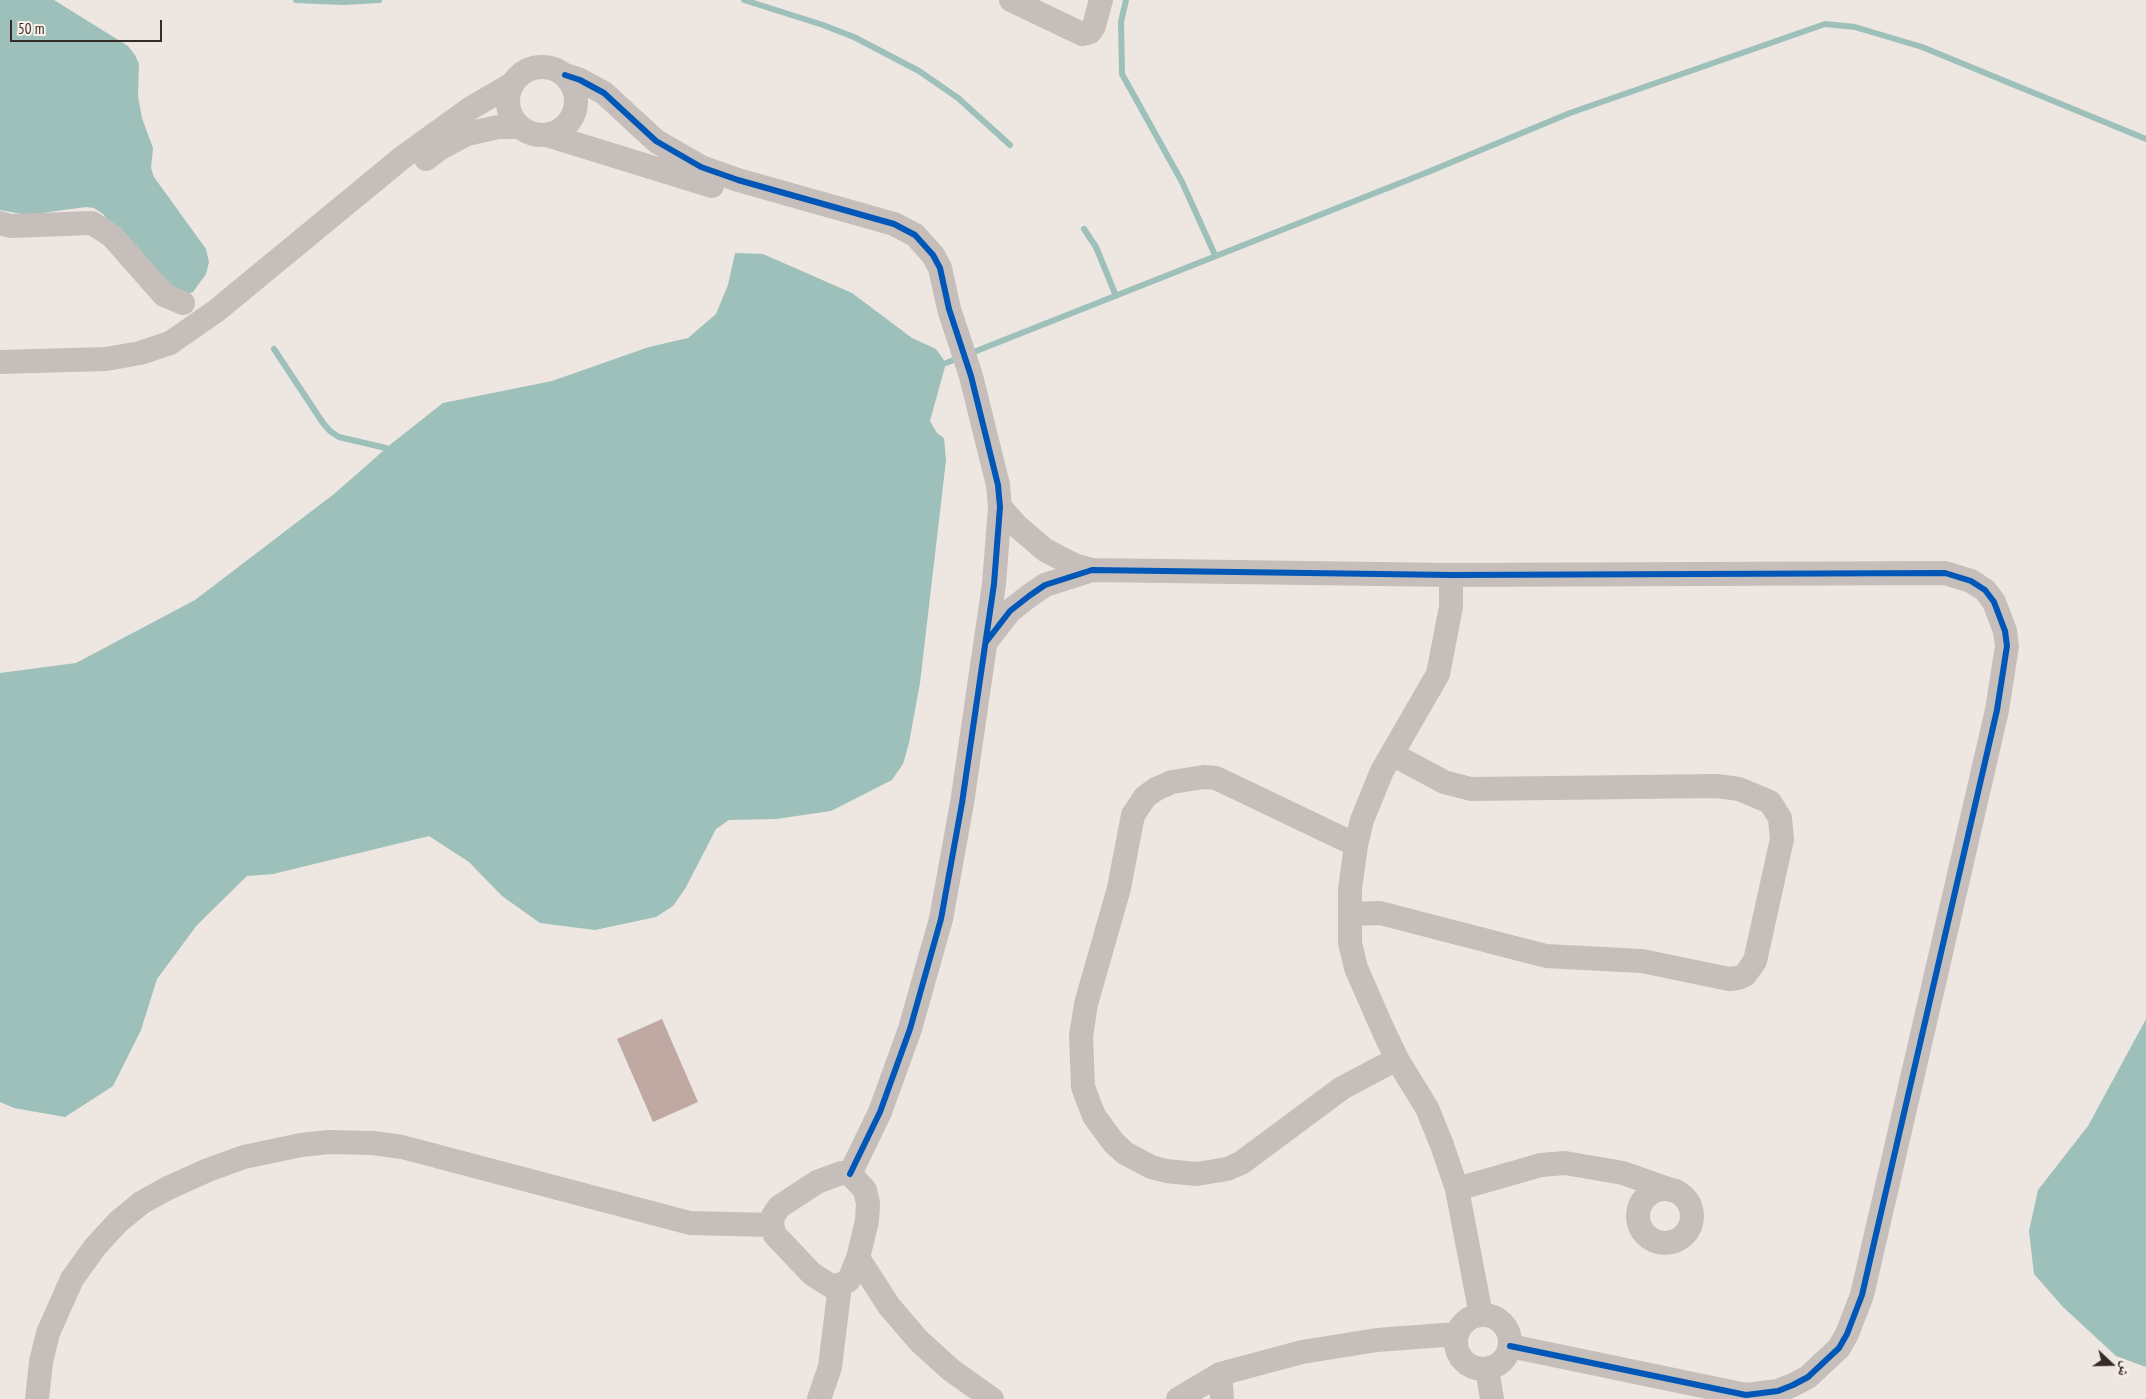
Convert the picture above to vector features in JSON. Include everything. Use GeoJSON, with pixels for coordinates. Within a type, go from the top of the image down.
{"type":"FeatureCollection","features":[{"type":"Feature","properties":{"kind":"street"},"geometry":{"type":"LineString","coordinates":[[1011,0],[1082,34],[1090,32],[1094,26],[1101,0]]}},
{"type":"Feature","properties":{"kind":"street"},"geometry":{"type":"LineString","coordinates":[[850,1174],[880,1112],[895,1074],[941,919],[953,864],[986,642],[1000,507],[998,485],[971,376],[949,309],[945,282],[933,255],[925,244],[904,229],[894,224],[738,180],[701,167],[656,140],[604,93],[580,80],[552,68],[537,67],[522,72],[512,84],[509,91],[508,106],[519,126],[532,134],[548,135],[892,241],[905,247],[925,269],[949,309]]}},
{"type":"Feature","properties":{"kind":"street"},"geometry":{"type":"LineString","coordinates":[[548,135],[555,133],[568,124],[575,111],[574,88],[565,75]]}},
{"type":"Feature","properties":{"kind":"street"},"geometry":{"type":"LineString","coordinates":[[0,362],[106,359],[140,353],[170,343],[216,311],[403,157],[471,108],[512,84]]}},
{"type":"Feature","properties":{"kind":"street"},"geometry":{"type":"LineString","coordinates":[[0,377],[112,373],[147,367],[166,360],[189,348],[245,309],[439,149],[467,134],[481,130],[519,126]]}},
{"type":"Feature","properties":{"kind":"street"},"geometry":{"type":"LineString","coordinates":[[0,223],[11,226],[92,223],[112,236],[164,295],[183,303]]}},
{"type":"Feature","properties":{"kind":"street"},"geometry":{"type":"LineString","coordinates":[[1000,507],[1017,526],[1045,550],[1074,565],[1092,570],[1451,575],[1945,573],[1971,581],[1985,590],[1994,602],[2005,631],[2007,646],[1998,710],[1862,1296],[1847,1334],[1839,1348],[1808,1377],[1793,1385],[1770,1392],[1746,1395],[1510,1346]]}},
{"type":"Feature","properties":{"kind":"street"},"geometry":{"type":"LineString","coordinates":[[986,642],[1010,611],[1045,585],[1092,570]]}},
{"type":"Feature","properties":{"kind":"street"},"geometry":{"type":"LineString","coordinates":[[1451,575],[1451,607],[1438,674],[1392,754],[1366,812],[1356,845],[1350,914],[1351,954],[1397,1059],[1427,1108],[1457,1189],[1480,1314]]}},
{"type":"Feature","properties":{"kind":"street"},"geometry":{"type":"LineString","coordinates":[[1350,914],[1380,913],[1546,956],[1642,961],[1728,979],[1738,978],[1745,974],[1755,961],[1782,839],[1780,818],[1770,802],[1739,789],[1717,786],[1471,789],[1444,782],[1392,754]]}},
{"type":"Feature","properties":{"kind":"street"},"geometry":{"type":"LineString","coordinates":[[1356,845],[1216,778],[1198,778],[1172,782],[1156,789],[1145,797],[1134,816],[1121,882],[1086,1004],[1080,1045],[1083,1087],[1094,1116],[1114,1143],[1125,1153],[1158,1169],[1197,1174],[1220,1171],[1241,1163],[1342,1088],[1397,1059]]}},
{"type":"Feature","properties":{"kind":"street"},"geometry":{"type":"LineString","coordinates":[[37,1399],[41,1362],[48,1333],[72,1279],[95,1247],[118,1222],[141,1203],[192,1177],[244,1157],[319,1143],[373,1143],[402,1147],[690,1223],[772,1225]]}},
{"type":"Feature","properties":{"kind":"street"},"geometry":{"type":"LineString","coordinates":[[1457,1189],[1552,1163],[1565,1163],[1624,1173],[1672,1190],[1683,1196],[1692,1212],[1688,1231],[1678,1240],[1666,1243],[1648,1236],[1640,1226],[1640,1207],[1635,1189],[1624,1173]]}},
{"type":"Feature","properties":{"kind":"street"},"geometry":{"type":"LineString","coordinates":[[841,1173],[850,1174],[865,1190],[868,1203],[867,1221],[858,1258],[849,1280],[840,1286],[831,1286],[812,1274],[775,1235],[772,1225],[773,1216],[779,1207],[817,1182],[841,1173]]}},
{"type":"Feature","properties":{"kind":"street"},"geometry":{"type":"LineString","coordinates":[[1640,1207],[1653,1192],[1672,1190]]}},
{"type":"Feature","properties":{"kind":"street"},"geometry":{"type":"LineString","coordinates":[[858,1258],[889,1306],[920,1341],[951,1370],[992,1399]]}},
{"type":"Feature","properties":{"kind":"street"},"geometry":{"type":"LineString","coordinates":[[819,1399],[830,1367],[840,1286]]}},
{"type":"Feature","properties":{"kind":"street"},"geometry":{"type":"LineString","coordinates":[[1480,1314],[1490,1315],[1502,1321],[1509,1332],[1510,1346],[1500,1364],[1488,1369],[1474,1368],[1463,1360],[1456,1348],[1457,1334],[1464,1322],[1480,1314]]}},
{"type":"Feature","properties":{"kind":"street"},"geometry":{"type":"LineString","coordinates":[[1178,1399],[1220,1374],[1329,1346],[1457,1334]]}},
{"type":"Feature","properties":{"kind":"street"},"geometry":{"type":"LineString","coordinates":[[1488,1369],[1492,1399]]}},
{"type":"Feature","properties":{"kind":"street"},"geometry":{"type":"LineString","coordinates":[[1220,1374],[1222,1399]]}},
{"type":"Feature","properties":{"kind":"water"},"geometry":{"type":"Polygon","coordinates":[[[0,0],[54,0],[128,46],[135,55],[139,64],[138,96],[142,118],[153,148],[151,168],[154,177],[206,249],[209,262],[206,274],[193,292],[187,294],[154,278],[103,214],[94,208],[86,207],[27,215],[0,210],[0,0]]]}},
{"type":"Feature","properties":{"kind":"water"},"geometry":{"type":"Polygon","coordinates":[[[735,253],[763,254],[852,293],[912,338],[936,349],[946,363],[930,421],[937,433],[944,438],[946,460],[920,683],[909,743],[903,764],[892,780],[831,811],[776,819],[729,820],[716,829],[685,889],[673,906],[656,917],[595,930],[540,923],[502,896],[469,862],[429,836],[273,874],[247,876],[197,925],[157,979],[141,1030],[113,1086],[65,1117],[14,1108],[0,1102],[0,673],[76,663],[195,600],[334,494],[391,444],[443,403],[552,381],[649,347],[688,338],[716,314],[728,285],[735,253]]]}},
{"type":"Feature","properties":{"kind":"water"},"geometry":{"type":"Polygon","coordinates":[[[2146,1019],[2146,1367],[2116,1356],[2063,1307],[2034,1274],[2029,1231],[2038,1190],[2088,1126],[2146,1019]]]}},
{"type":"Feature","properties":{"kind":"building"},"geometry":{"type":"Polygon","coordinates":[[[662,1019],[698,1102],[653,1122],[617,1039],[662,1019]]]}},
{"type":"Feature","properties":{"kind":"waterway"},"geometry":{"type":"LineString","coordinates":[[296,0],[344,2],[379,0]]}},
{"type":"Feature","properties":{"kind":"waterway"},"geometry":{"type":"LineString","coordinates":[[744,0],[854,37],[919,71],[958,98],[1010,145]]}},
{"type":"Feature","properties":{"kind":"waterway"},"geometry":{"type":"LineString","coordinates":[[1126,0],[1121,22],[1122,74],[1182,182],[1215,255]]}},
{"type":"Feature","properties":{"kind":"waterway"},"geometry":{"type":"LineString","coordinates":[[946,363],[1428,172],[1570,113],[1825,24],[1855,27],[1922,47],[2146,139]]}},
{"type":"Feature","properties":{"kind":"waterway"},"geometry":{"type":"LineString","coordinates":[[1084,229],[1096,247],[1116,296]]}},
{"type":"Feature","properties":{"kind":"waterway"},"geometry":{"type":"LineString","coordinates":[[274,349],[330,431],[339,437],[386,448]]}},
{"type":"Feature","properties":{"kind":"cycle path"},"geometry":{"type":"LineString","coordinates":[[565,75],[580,80],[604,93],[656,141],[701,167],[738,180],[894,224],[915,235],[933,255],[940,268],[949,309],[971,376],[998,485],[1000,507],[994,584],[962,803],[941,919],[910,1029],[880,1112],[850,1174]]}},
{"type":"Feature","properties":{"kind":"cycle path"},"geometry":{"type":"LineString","coordinates":[[986,642],[1010,611],[1045,585],[1092,570],[1451,575],[1945,573],[1971,581],[1985,590],[1994,602],[2005,631],[2007,646],[1997,710],[1862,1295],[1847,1334],[1839,1348],[1808,1377],[1793,1385],[1778,1391],[1746,1395],[1510,1346]]}}]}
